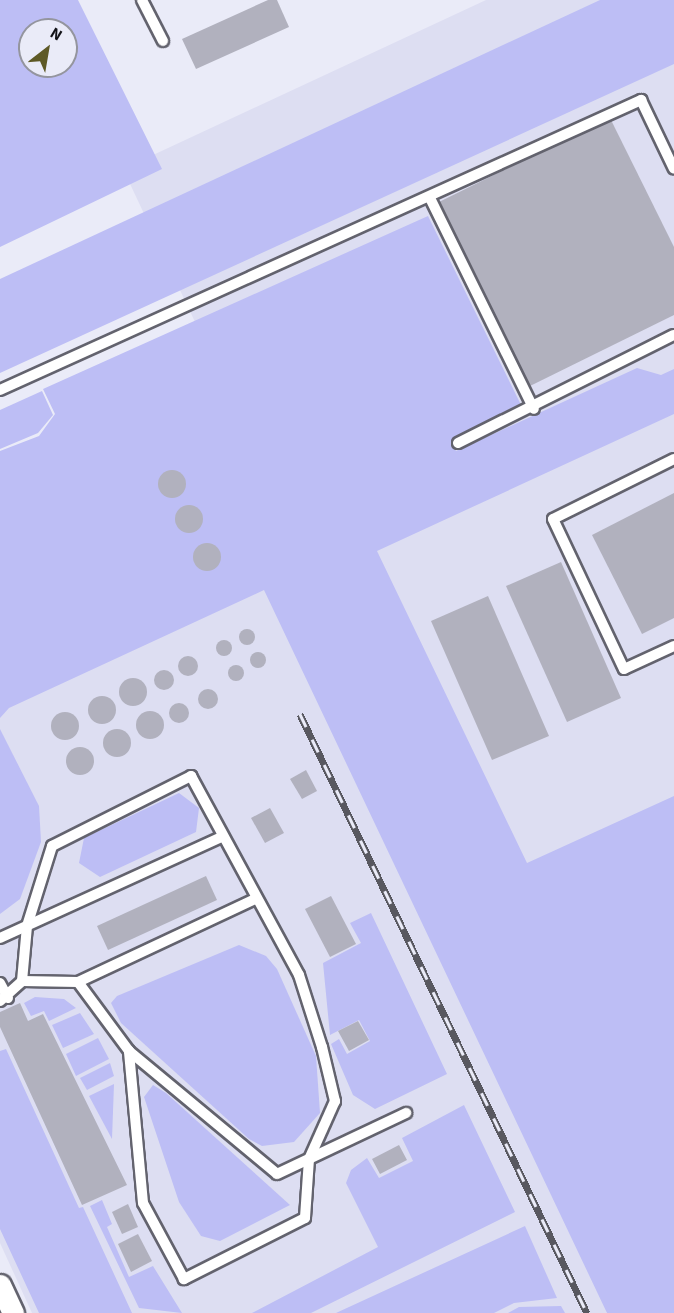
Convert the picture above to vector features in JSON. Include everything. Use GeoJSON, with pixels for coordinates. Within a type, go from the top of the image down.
{"type":"FeatureCollection","features":[{"type":"Feature","properties":{"kind":"street"},"geometry":{"type":"LineString","coordinates":[[0,1285],[13,1313]]}},
{"type":"Feature","properties":{"kind":"lane"},"geometry":{"type":"LineString","coordinates":[[142,0],[163,41]]}},
{"type":"Feature","properties":{"kind":"lane"},"geometry":{"type":"LineString","coordinates":[[0,390],[430,198],[641,100],[674,169]]}},
{"type":"Feature","properties":{"kind":"lane"},"geometry":{"type":"LineString","coordinates":[[430,198],[534,408]]}},
{"type":"Feature","properties":{"kind":"lane"},"geometry":{"type":"LineString","coordinates":[[458,443],[534,408],[674,335]]}},
{"type":"Feature","properties":{"kind":"lane"},"geometry":{"type":"LineString","coordinates":[[674,459],[553,519],[624,669],[674,646]]}},
{"type":"Feature","properties":{"kind":"lane"},"geometry":{"type":"LineString","coordinates":[[4,1000],[22,981],[27,926],[52,846],[191,776],[255,899],[299,975],[335,1101],[309,1159],[304,1218],[184,1279],[143,1203],[129,1051]]}},
{"type":"Feature","properties":{"kind":"lane"},"geometry":{"type":"LineString","coordinates":[[0,938],[222,837]]}},
{"type":"Feature","properties":{"kind":"lane"},"geometry":{"type":"LineString","coordinates":[[22,981],[78,982],[255,899]]}},
{"type":"Feature","properties":{"kind":"lane"},"geometry":{"type":"LineString","coordinates":[[78,982],[129,1051],[277,1174],[406,1113]]}},
{"type":"Feature","properties":{"kind":"lane"},"geometry":{"type":"LineString","coordinates":[[0,983],[4,1000]]}},
{"type":"Feature","properties":{"kind":"shaded area"},"geometry":{"type":"Polygon","coordinates":[[[0,0],[78,0],[162,169],[0,247],[0,0]]]}},
{"type":"Feature","properties":{"kind":"shaded area"},"geometry":{"type":"Polygon","coordinates":[[[486,0],[674,0],[674,1313],[655,1299],[123,169],[486,0]]]}},
{"type":"Feature","properties":{"kind":"shaded area"},"geometry":{"type":"Polygon","coordinates":[[[600,0],[674,0],[674,64],[0,373],[0,279],[600,0]]]}},
{"type":"Feature","properties":{"kind":"shaded area"},"geometry":{"type":"Polygon","coordinates":[[[428,216],[522,407],[452,444],[456,451],[637,368],[661,375],[674,369],[674,414],[377,551],[527,863],[674,796],[674,1313],[607,1313],[264,590],[9,708],[0,718],[0,451],[39,436],[55,414],[43,389],[428,216]]]}},
{"type":"Feature","properties":{"kind":"shaded area"},"geometry":{"type":"Polygon","coordinates":[[[199,368],[649,1290],[606,1313],[32,1313],[0,1243],[0,457],[199,368]]]}},
{"type":"Feature","properties":{"kind":"shaded area"},"geometry":{"type":"Polygon","coordinates":[[[42,391],[53,415],[38,433],[0,449],[0,410],[42,391]]]}},
{"type":"Feature","properties":{"kind":"shaded area"},"geometry":{"type":"Polygon","coordinates":[[[0,729],[39,806],[41,842],[20,899],[0,914],[0,729]]]}},
{"type":"Feature","properties":{"kind":"shaded area"},"geometry":{"type":"Polygon","coordinates":[[[179,793],[199,808],[196,832],[100,877],[79,863],[84,838],[179,793]]]}},
{"type":"Feature","properties":{"kind":"shaded area"},"geometry":{"type":"Polygon","coordinates":[[[371,913],[447,1074],[375,1109],[353,1095],[331,1044],[339,1039],[347,1054],[370,1041],[359,1020],[330,1035],[323,963],[361,943],[350,923],[371,913]]]}},
{"type":"Feature","properties":{"kind":"shaded area"},"geometry":{"type":"Polygon","coordinates":[[[239,945],[266,956],[277,969],[316,1056],[320,1113],[294,1142],[262,1146],[249,1139],[121,1023],[111,1003],[117,996],[239,945]]]}},
{"type":"Feature","properties":{"kind":"shaded area"},"geometry":{"type":"Polygon","coordinates":[[[35,997],[64,999],[76,1008],[49,1021],[44,1011],[31,1016],[24,1003],[35,997]]]}},
{"type":"Feature","properties":{"kind":"shaded area"},"geometry":{"type":"Polygon","coordinates":[[[80,1013],[94,1034],[63,1048],[52,1025],[80,1013]]]}},
{"type":"Feature","properties":{"kind":"shaded area"},"geometry":{"type":"Polygon","coordinates":[[[98,1038],[109,1059],[76,1076],[66,1054],[98,1038]]]}},
{"type":"Feature","properties":{"kind":"shaded area"},"geometry":{"type":"Polygon","coordinates":[[[6,1049],[79,1208],[83,1207],[132,1313],[39,1313],[0,1229],[0,1051],[6,1049]]]}},
{"type":"Feature","properties":{"kind":"shaded area"},"geometry":{"type":"Polygon","coordinates":[[[110,1063],[114,1076],[87,1090],[80,1078],[110,1063]]]}},
{"type":"Feature","properties":{"kind":"shaded area"},"geometry":{"type":"Polygon","coordinates":[[[114,1084],[112,1139],[89,1096],[114,1084]]]}},
{"type":"Feature","properties":{"kind":"shaded area"},"geometry":{"type":"Polygon","coordinates":[[[153,1085],[166,1093],[290,1205],[220,1241],[201,1236],[179,1202],[144,1097],[153,1085]]]}},
{"type":"Feature","properties":{"kind":"shaded area"},"geometry":{"type":"Polygon","coordinates":[[[464,1105],[515,1212],[311,1313],[252,1313],[378,1247],[346,1183],[351,1170],[367,1158],[379,1178],[413,1161],[402,1138],[464,1105]]]}},
{"type":"Feature","properties":{"kind":"shaded area"},"geometry":{"type":"Polygon","coordinates":[[[102,1200],[112,1224],[107,1227],[129,1277],[153,1266],[182,1313],[139,1308],[90,1206],[102,1200]]]}},
{"type":"Feature","properties":{"kind":"shaded area"},"geometry":{"type":"Polygon","coordinates":[[[525,1226],[557,1298],[514,1303],[494,1313],[336,1313],[525,1226]]]}},
{"type":"Feature","properties":{"kind":"shaded area"},"geometry":{"type":"Polygon","coordinates":[[[561,1306],[565,1313],[508,1313],[519,1307],[561,1306]]]}},
{"type":"Feature","properties":{"kind":"building"},"geometry":{"type":"Polygon","coordinates":[[[268,0],[277,0],[289,27],[196,69],[182,39],[268,0]]]}},
{"type":"Feature","properties":{"kind":"building"},"geometry":{"type":"Polygon","coordinates":[[[610,118],[674,247],[674,315],[530,386],[439,202],[610,118]]]}},
{"type":"Feature","properties":{"kind":"building"},"geometry":{"type":"Polygon","coordinates":[[[172,470],[182,474],[186,484],[182,494],[172,498],[162,494],[158,484],[162,474],[172,470]]]}},
{"type":"Feature","properties":{"kind":"building"},"geometry":{"type":"Polygon","coordinates":[[[674,493],[674,618],[642,634],[592,535],[674,493]]]}},
{"type":"Feature","properties":{"kind":"building"},"geometry":{"type":"Polygon","coordinates":[[[189,505],[199,509],[203,519],[199,529],[189,533],[179,529],[175,519],[179,509],[189,505]]]}},
{"type":"Feature","properties":{"kind":"building"},"geometry":{"type":"Polygon","coordinates":[[[207,543],[217,547],[221,557],[217,567],[207,571],[197,567],[193,557],[197,547],[207,543]]]}},
{"type":"Feature","properties":{"kind":"building"},"geometry":{"type":"Polygon","coordinates":[[[561,562],[621,698],[567,722],[506,586],[561,562]]]}},
{"type":"Feature","properties":{"kind":"building"},"geometry":{"type":"Polygon","coordinates":[[[488,596],[549,736],[492,760],[431,621],[488,596]]]}},
{"type":"Feature","properties":{"kind":"building"},"geometry":{"type":"Polygon","coordinates":[[[247,629],[253,631],[255,637],[253,643],[247,645],[241,643],[239,637],[241,631],[247,629]]]}},
{"type":"Feature","properties":{"kind":"building"},"geometry":{"type":"Polygon","coordinates":[[[224,640],[230,642],[232,648],[230,654],[224,656],[218,654],[216,648],[218,642],[224,640]]]}},
{"type":"Feature","properties":{"kind":"building"},"geometry":{"type":"Polygon","coordinates":[[[258,652],[264,654],[266,660],[264,666],[258,668],[252,666],[250,660],[252,654],[258,652]]]}},
{"type":"Feature","properties":{"kind":"building"},"geometry":{"type":"Polygon","coordinates":[[[188,656],[195,659],[198,666],[195,673],[188,676],[181,673],[178,666],[181,659],[188,656]]]}},
{"type":"Feature","properties":{"kind":"building"},"geometry":{"type":"Polygon","coordinates":[[[236,665],[242,667],[244,673],[242,679],[236,681],[230,679],[228,673],[230,667],[236,665]]]}},
{"type":"Feature","properties":{"kind":"building"},"geometry":{"type":"Polygon","coordinates":[[[164,670],[171,673],[174,680],[171,687],[164,690],[157,687],[154,680],[157,673],[164,670]]]}},
{"type":"Feature","properties":{"kind":"building"},"geometry":{"type":"Polygon","coordinates":[[[133,678],[143,682],[147,692],[143,702],[133,706],[123,702],[119,692],[123,682],[133,678]]]}},
{"type":"Feature","properties":{"kind":"building"},"geometry":{"type":"Polygon","coordinates":[[[208,689],[215,692],[218,699],[215,706],[208,709],[201,706],[198,699],[201,692],[208,689]]]}},
{"type":"Feature","properties":{"kind":"building"},"geometry":{"type":"Polygon","coordinates":[[[102,696],[112,700],[116,710],[112,720],[102,724],[92,720],[88,710],[92,700],[102,696]]]}},
{"type":"Feature","properties":{"kind":"building"},"geometry":{"type":"Polygon","coordinates":[[[179,703],[186,706],[189,713],[186,720],[179,723],[172,720],[169,713],[172,706],[179,703]]]}},
{"type":"Feature","properties":{"kind":"building"},"geometry":{"type":"Polygon","coordinates":[[[150,711],[160,715],[164,725],[160,735],[150,739],[140,735],[136,725],[140,715],[150,711]]]}},
{"type":"Feature","properties":{"kind":"building"},"geometry":{"type":"Polygon","coordinates":[[[65,712],[75,716],[79,726],[75,736],[65,740],[55,736],[51,726],[55,716],[65,712]]]}},
{"type":"Feature","properties":{"kind":"building"},"geometry":{"type":"Polygon","coordinates":[[[117,729],[127,733],[131,743],[127,753],[117,757],[107,753],[103,743],[107,733],[117,729]]]}},
{"type":"Feature","properties":{"kind":"building"},"geometry":{"type":"Polygon","coordinates":[[[80,747],[90,751],[94,761],[90,771],[80,775],[70,771],[66,761],[70,751],[80,747]]]}},
{"type":"Feature","properties":{"kind":"building"},"geometry":{"type":"Polygon","coordinates":[[[306,770],[317,791],[302,799],[290,779],[306,770]]]}},
{"type":"Feature","properties":{"kind":"building"},"geometry":{"type":"Polygon","coordinates":[[[270,808],[284,833],[265,843],[251,818],[270,808]]]}},
{"type":"Feature","properties":{"kind":"building"},"geometry":{"type":"Polygon","coordinates":[[[206,876],[217,900],[108,950],[97,926],[206,876]]]}},
{"type":"Feature","properties":{"kind":"building"},"geometry":{"type":"Polygon","coordinates":[[[331,896],[356,944],[330,957],[305,909],[331,896]]]}},
{"type":"Feature","properties":{"kind":"building"},"geometry":{"type":"Polygon","coordinates":[[[20,1003],[28,1021],[43,1014],[127,1185],[82,1205],[0,1027],[0,1012],[20,1003]]]}},
{"type":"Feature","properties":{"kind":"building"},"geometry":{"type":"Polygon","coordinates":[[[358,1021],[369,1040],[349,1051],[338,1031],[358,1021]]]}},
{"type":"Feature","properties":{"kind":"building"},"geometry":{"type":"Polygon","coordinates":[[[399,1145],[407,1160],[380,1174],[372,1159],[399,1145]]]}},
{"type":"Feature","properties":{"kind":"building"},"geometry":{"type":"Polygon","coordinates":[[[128,1204],[138,1227],[122,1234],[112,1212],[128,1204]]]}},
{"type":"Feature","properties":{"kind":"building"},"geometry":{"type":"Polygon","coordinates":[[[138,1234],[152,1261],[131,1272],[118,1244],[138,1234]]]}},
{"type":"Feature","properties":{"kind":"railway"},"geometry":{"type":"LineString","coordinates":[[300,714],[587,1313]]}}]}
